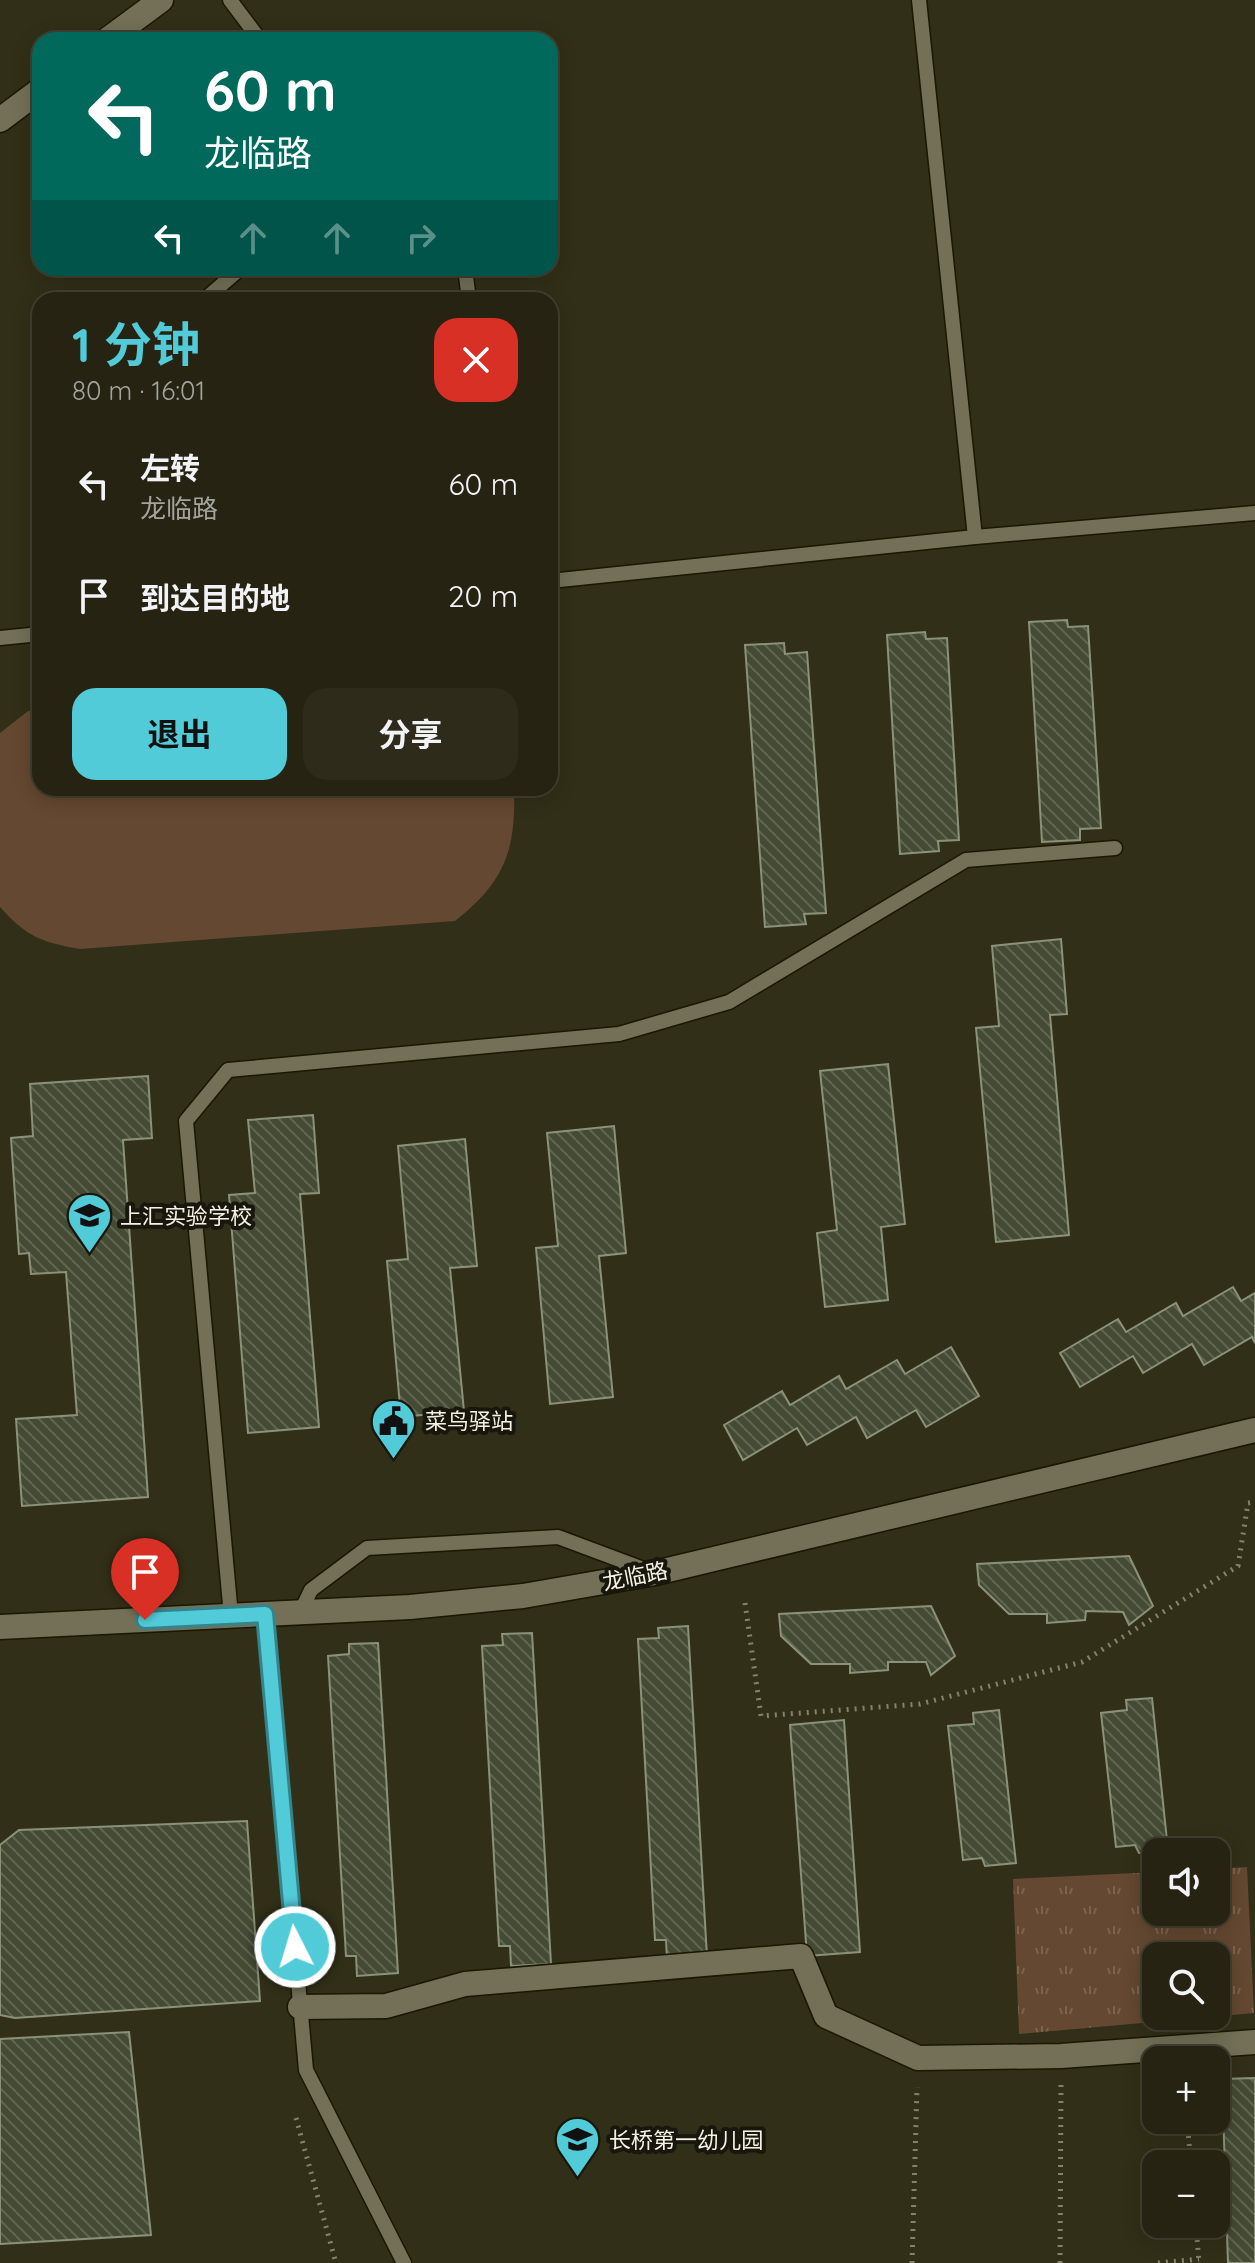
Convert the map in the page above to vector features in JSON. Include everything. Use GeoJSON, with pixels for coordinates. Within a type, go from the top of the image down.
{"type":"FeatureCollection","features":[{"type":"Feature","properties":{"kind":"street"},"geometry":{"type":"LineString","coordinates":[[118,32],[161,0]]}},
{"type":"Feature","properties":{"kind":"street"},"geometry":{"type":"LineString","coordinates":[[0,120],[32,96]]}},
{"type":"Feature","properties":{"kind":"street","name":"龙临路"},"geometry":{"type":"LineString","coordinates":[[0,1627],[410,1607],[509,1597],[655,1573],[1255,1430]]}},
{"type":"Feature","properties":{"kind":"street"},"geometry":{"type":"LineString","coordinates":[[300,2007],[386,2006],[465,1984],[801,1956],[826,2016],[918,2058],[1061,2056],[1255,2042]]}},
{"type":"Feature","properties":{"kind":"lane"},"geometry":{"type":"LineString","coordinates":[[230,0],[254,32]]}},
{"type":"Feature","properties":{"kind":"lane"},"geometry":{"type":"LineString","coordinates":[[919,0],[975,537]]}},
{"type":"Feature","properties":{"kind":"lane"},"geometry":{"type":"LineString","coordinates":[[213,292],[232,276]]}},
{"type":"Feature","properties":{"kind":"lane"},"geometry":{"type":"LineString","coordinates":[[558,580],[975,537],[1255,513]]}},
{"type":"Feature","properties":{"kind":"lane"},"geometry":{"type":"LineString","coordinates":[[0,638],[32,635]]}},
{"type":"Feature","properties":{"kind":"lane"},"geometry":{"type":"LineString","coordinates":[[231,1616],[186,1121],[228,1070],[619,1034],[729,1002],[966,860],[1115,848]]}},
{"type":"Feature","properties":{"kind":"lane"},"geometry":{"type":"LineString","coordinates":[[300,1613],[311,1590],[367,1548],[558,1537],[655,1573]]}},
{"type":"Feature","properties":{"kind":"lane"},"geometry":{"type":"LineString","coordinates":[[265,1614],[306,2070],[404,2263]]}},
{"type":"Feature","properties":{"kind":"path"},"geometry":{"type":"LineString","coordinates":[[745,1603],[761,1716],[920,1704],[1082,1662],[1238,1566],[1248,1503],[1255,1502]]}},
{"type":"Feature","properties":{"kind":"path"},"geometry":{"type":"LineString","coordinates":[[1060,2263],[1061,2056]]}},
{"type":"Feature","properties":{"kind":"path"},"geometry":{"type":"LineString","coordinates":[[912,2263],[918,2058]]}},
{"type":"Feature","properties":{"kind":"path"},"geometry":{"type":"LineString","coordinates":[[296,2118],[336,2263]]}},
{"type":"Feature","properties":{"kind":"path"},"geometry":{"type":"LineString","coordinates":[[1158,2263],[1199,2261],[1197,2238]]}},
{"type":"Feature","properties":{"kind":"green space"},"geometry":{"type":"Polygon","coordinates":[[[32,711],[32,796],[514,796],[513,829],[504,863],[496,878],[472,907],[455,921],[80,949],[36,937],[0,907],[0,733],[32,711]]]}},
{"type":"Feature","properties":{"kind":"green space"},"geometry":{"type":"Polygon","coordinates":[[[1247,1867],[1254,2013],[1230,2015],[1230,1942],[1142,1942],[1142,2023],[1019,2034],[1013,1879],[1142,1873],[1142,1926],[1230,1926],[1230,1868],[1247,1867]]]}},
{"type":"Feature","properties":{"kind":"building"},"geometry":{"type":"Polygon","coordinates":[[[1067,620],[1068,627],[1088,626],[1101,828],[1080,829],[1080,840],[1042,842],[1029,622],[1067,620]]]}},
{"type":"Feature","properties":{"kind":"building"},"geometry":{"type":"Polygon","coordinates":[[[925,632],[926,639],[947,638],[959,840],[938,841],[939,851],[900,854],[887,635],[925,632]]]}},
{"type":"Feature","properties":{"kind":"building"},"geometry":{"type":"Polygon","coordinates":[[[784,643],[785,654],[807,652],[826,913],[804,914],[806,924],[765,927],[745,645],[784,643]]]}},
{"type":"Feature","properties":{"kind":"building"},"geometry":{"type":"Polygon","coordinates":[[[1061,939],[1067,1014],[1050,1015],[1069,1235],[996,1242],[976,1028],[999,1026],[992,946],[1061,939]]]}},
{"type":"Feature","properties":{"kind":"building"},"geometry":{"type":"Polygon","coordinates":[[[888,1064],[905,1224],[881,1227],[888,1300],[825,1307],[817,1233],[837,1230],[820,1071],[888,1064]]]}},
{"type":"Feature","properties":{"kind":"building"},"geometry":{"type":"Polygon","coordinates":[[[148,1076],[152,1138],[123,1140],[148,1497],[22,1506],[16,1419],[77,1415],[66,1272],[31,1274],[29,1253],[19,1254],[11,1138],[33,1136],[30,1084],[148,1076]]]}},
{"type":"Feature","properties":{"kind":"building"},"geometry":{"type":"Polygon","coordinates":[[[313,1115],[319,1193],[300,1194],[319,1427],[248,1433],[229,1195],[255,1193],[248,1120],[313,1115]]]}},
{"type":"Feature","properties":{"kind":"building"},"geometry":{"type":"Polygon","coordinates":[[[614,1126],[626,1253],[599,1256],[613,1397],[550,1404],[536,1248],[558,1246],[547,1133],[614,1126]]]}},
{"type":"Feature","properties":{"kind":"building"},"geometry":{"type":"Polygon","coordinates":[[[465,1139],[477,1266],[450,1268],[464,1411],[401,1417],[387,1261],[408,1259],[398,1146],[465,1139]]]}},
{"type":"Feature","properties":{"kind":"building"},"geometry":{"type":"Polygon","coordinates":[[[1233,1287],[1241,1301],[1255,1293],[1255,1343],[1252,1337],[1204,1365],[1192,1344],[1143,1373],[1133,1356],[1080,1387],[1060,1353],[1118,1319],[1126,1332],[1176,1303],[1183,1316],[1233,1287]]]}},
{"type":"Feature","properties":{"kind":"building"},"geometry":{"type":"Polygon","coordinates":[[[951,1347],[979,1396],[926,1427],[916,1410],[867,1438],[856,1417],[807,1445],[797,1428],[743,1460],[724,1425],[782,1391],[790,1405],[839,1376],[846,1389],[897,1360],[905,1374],[951,1347]]]}},
{"type":"Feature","properties":{"kind":"building"},"geometry":{"type":"Polygon","coordinates":[[[1129,1556],[1153,1606],[1129,1625],[1123,1612],[1086,1611],[1085,1620],[1047,1623],[1047,1614],[1009,1614],[979,1585],[977,1564],[1129,1556]]]}},
{"type":"Feature","properties":{"kind":"building"},"geometry":{"type":"Polygon","coordinates":[[[931,1606],[955,1656],[931,1675],[926,1662],[888,1662],[888,1670],[850,1673],[850,1664],[811,1664],[781,1636],[779,1614],[931,1606]]]}},
{"type":"Feature","properties":{"kind":"building"},"geometry":{"type":"Polygon","coordinates":[[[688,1626],[707,1957],[667,1959],[666,1940],[655,1940],[638,1639],[659,1638],[658,1628],[688,1626]]]}},
{"type":"Feature","properties":{"kind":"building"},"geometry":{"type":"Polygon","coordinates":[[[532,1633],[551,1964],[511,1966],[510,1946],[499,1946],[482,1646],[503,1645],[502,1634],[532,1633]]]}},
{"type":"Feature","properties":{"kind":"building"},"geometry":{"type":"Polygon","coordinates":[[[378,1643],[398,1973],[357,1976],[356,1956],[346,1956],[328,1656],[349,1654],[349,1644],[378,1643]]]}},
{"type":"Feature","properties":{"kind":"building"},"geometry":{"type":"Polygon","coordinates":[[[1152,1698],[1167,1838],[1142,1838],[1142,1853],[1139,1853],[1135,1845],[1116,1847],[1101,1713],[1127,1710],[1126,1700],[1152,1698]]]}},
{"type":"Feature","properties":{"kind":"building"},"geometry":{"type":"Polygon","coordinates":[[[999,1710],[1016,1863],[985,1866],[982,1858],[963,1860],[948,1726],[974,1724],[973,1713],[999,1710]]]}},
{"type":"Feature","properties":{"kind":"building"},"geometry":{"type":"Polygon","coordinates":[[[844,1720],[860,1952],[807,1956],[790,1725],[844,1720]]]}},
{"type":"Feature","properties":{"kind":"building"},"geometry":{"type":"Polygon","coordinates":[[[247,1821],[260,2001],[15,2018],[0,2015],[0,1845],[19,1830],[247,1821]]]}},
{"type":"Feature","properties":{"kind":"building"},"geometry":{"type":"Polygon","coordinates":[[[129,2032],[151,2235],[0,2244],[0,2039],[129,2032]]]}},
{"type":"Feature","properties":{"kind":"building"},"geometry":{"type":"Polygon","coordinates":[[[1255,2078],[1255,2263],[1228,2263],[1230,2150],[1224,2150],[1224,2134],[1230,2134],[1230,2079],[1255,2078]]]}},
{"type":"Feature","properties":{"kind":"place","name":"上汇实验学校"},"geometry":{"type":"Point","coordinates":[89,1255]}},
{"type":"Feature","properties":{"kind":"place","name":"菜鸟驿站"},"geometry":{"type":"Point","coordinates":[394,1460]}},
{"type":"Feature","properties":{"kind":"place","name":"长桥第一幼儿园"},"geometry":{"type":"Point","coordinates":[578,2179]}},
{"type":"Feature","properties":{"kind":"route"},"geometry":{"type":"LineString","coordinates":[[145,1620],[265,1614],[295,1947]]}}]}
